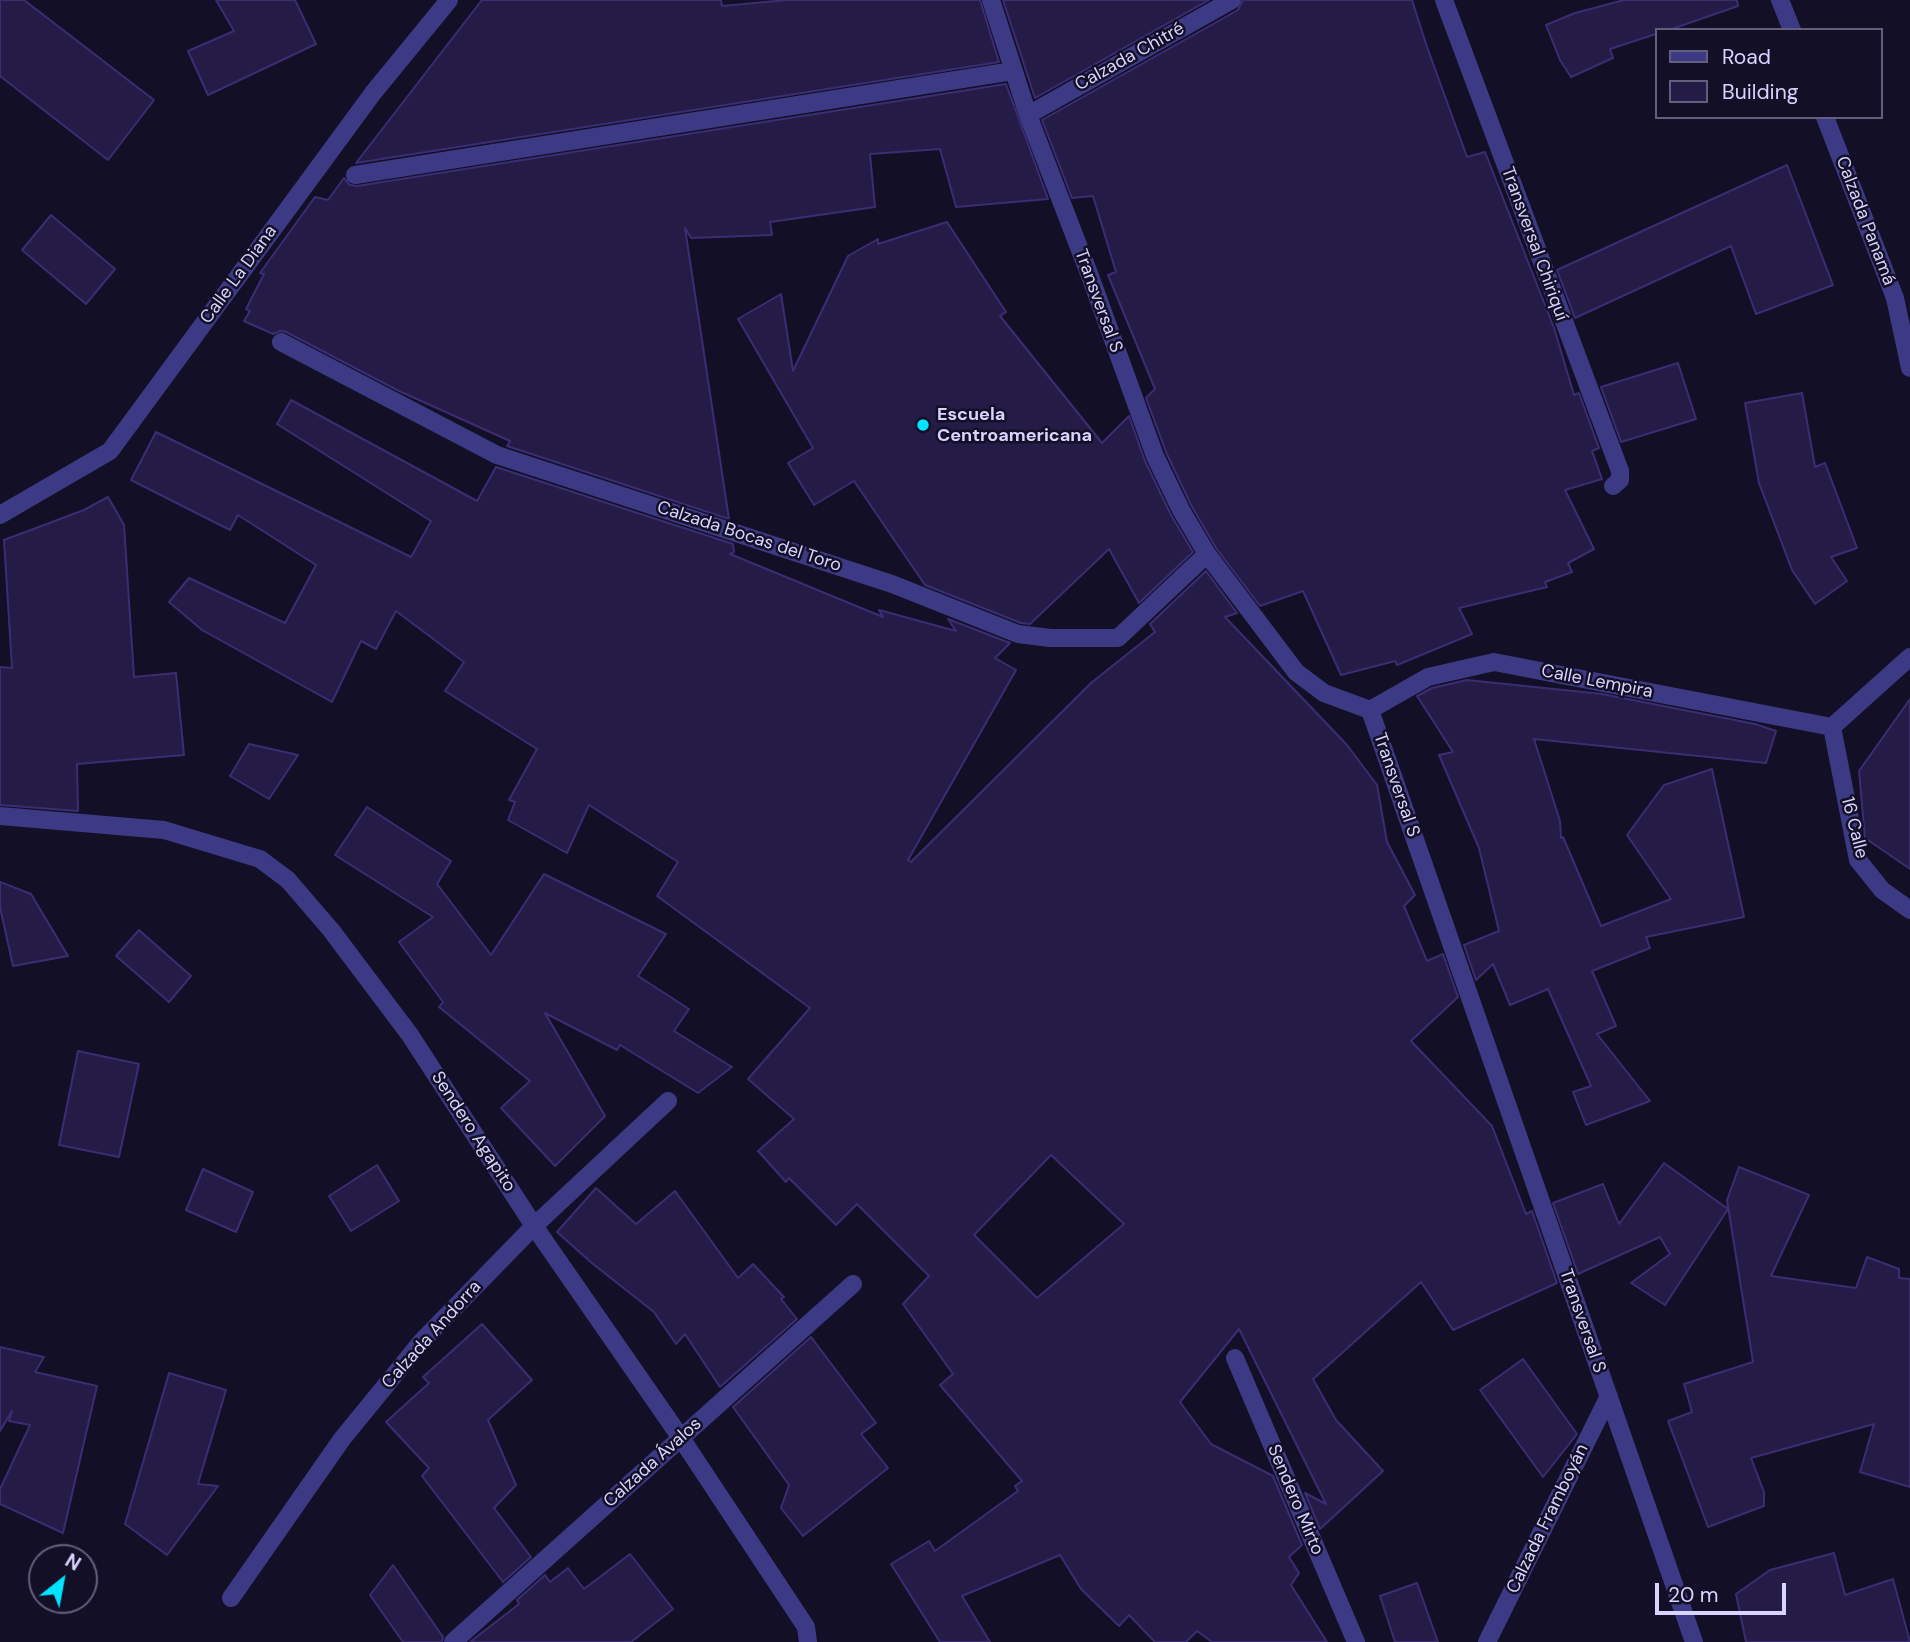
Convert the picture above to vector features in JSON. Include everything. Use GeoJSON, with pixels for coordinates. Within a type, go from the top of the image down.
{"type":"FeatureCollection","features":[{"type":"Feature","properties":{"kind":"street","name":"Calle La Diana"},"geometry":{"type":"LineString","coordinates":[[0,515],[110,451],[373,93],[449,0]]}},
{"type":"Feature","properties":{"kind":"street","name":"Transversal S"},"geometry":{"type":"LineString","coordinates":[[991,0],[1028,115],[1155,456],[1181,510],[1207,554],[1296,672],[1324,694],[1370,710],[1695,1642]]}},
{"type":"Feature","properties":{"kind":"street","name":"Calzada Chitré"},"geometry":{"type":"LineString","coordinates":[[1028,115],[1232,0]]}},
{"type":"Feature","properties":{"kind":"street","name":"Transversal Chiriquí"},"geometry":{"type":"LineString","coordinates":[[1444,0],[1620,471],[1620,480],[1613,486]]}},
{"type":"Feature","properties":{"kind":"street"},"geometry":{"type":"LineString","coordinates":[[1780,0],[1791,28]]}},
{"type":"Feature","properties":{"kind":"street"},"geometry":{"type":"LineString","coordinates":[[355,175],[1013,71]]}},
{"type":"Feature","properties":{"kind":"street","name":"Calzada Panamá"},"geometry":{"type":"LineString","coordinates":[[1826,119],[1895,298],[1910,368]]}},
{"type":"Feature","properties":{"kind":"street","name":"Calzada Bocas del Toro"},"geometry":{"type":"LineString","coordinates":[[281,342],[497,455],[892,584],[1018,634],[1050,638],[1118,638],[1207,554]]}},
{"type":"Feature","properties":{"kind":"street"},"geometry":{"type":"LineString","coordinates":[[1832,727],[1910,657]]}},
{"type":"Feature","properties":{"kind":"street","name":"Calle Lempira"},"geometry":{"type":"LineString","coordinates":[[1370,710],[1428,677],[1494,662],[1832,727]]}},
{"type":"Feature","properties":{"kind":"street","name":"16 Calle"},"geometry":{"type":"LineString","coordinates":[[1832,727],[1858,860],[1882,890],[1910,910]]}},
{"type":"Feature","properties":{"kind":"street","name":"Sendero Agapito"},"geometry":{"type":"LineString","coordinates":[[0,816],[164,830],[260,859],[288,880],[331,930],[410,1035],[534,1226],[681,1438],[806,1627],[808,1642]]}},
{"type":"Feature","properties":{"kind":"street","name":"Calzada Andorra"},"geometry":{"type":"LineString","coordinates":[[231,1598],[351,1428],[422,1341],[534,1226],[668,1101]]}},
{"type":"Feature","properties":{"kind":"street","name":"Calzada Ávalos"},"geometry":{"type":"LineString","coordinates":[[453,1642],[853,1284]]}},
{"type":"Feature","properties":{"kind":"street","name":"Sendero Mirto"},"geometry":{"type":"LineString","coordinates":[[1236,1358],[1356,1642]]}},
{"type":"Feature","properties":{"kind":"street","name":"Calzada Framboyán"},"geometry":{"type":"LineString","coordinates":[[1487,1642],[1608,1396]]}},
{"type":"Feature","properties":{"kind":"building"},"geometry":{"type":"Polygon","coordinates":[[[0,0],[24,0],[154,100],[108,160],[0,76],[0,0]]]}},
{"type":"Feature","properties":{"kind":"building"},"geometry":{"type":"Polygon","coordinates":[[[216,0],[295,0],[316,44],[208,95],[188,51],[234,31],[216,0]]]}},
{"type":"Feature","properties":{"kind":"building"},"geometry":{"type":"Polygon","coordinates":[[[482,0],[721,0],[722,6],[787,0],[980,0],[999,62],[356,163],[482,0]]]}},
{"type":"Feature","properties":{"kind":"building"},"geometry":{"type":"Polygon","coordinates":[[[1003,0],[1209,0],[1035,98],[1003,0]]]}},
{"type":"Feature","properties":{"kind":"building"},"geometry":{"type":"Polygon","coordinates":[[[1243,0],[1412,0],[1467,157],[1485,152],[1554,328],[1574,395],[1579,393],[1599,448],[1592,451],[1602,479],[1565,490],[1594,549],[1568,563],[1572,572],[1545,582],[1547,587],[1459,608],[1472,634],[1397,665],[1395,661],[1341,675],[1303,591],[1260,606],[1216,548],[1191,505],[1166,452],[1146,398],[1155,389],[1108,275],[1116,272],[1093,196],[1072,198],[1042,120],[1238,10],[1243,0]]]}},
{"type":"Feature","properties":{"kind":"building"},"geometry":{"type":"Polygon","coordinates":[[[1624,0],[1737,0],[1738,6],[1675,28],[1654,28],[1654,35],[1610,49],[1613,58],[1571,77],[1560,60],[1546,25],[1575,13],[1624,0]]]}},
{"type":"Feature","properties":{"kind":"building"},"geometry":{"type":"Polygon","coordinates":[[[1006,84],[1048,199],[956,207],[940,149],[870,154],[875,207],[770,222],[772,235],[691,238],[685,228],[729,519],[507,446],[510,441],[399,391],[286,332],[273,334],[244,321],[250,311],[246,309],[264,274],[260,273],[315,197],[328,200],[344,178],[350,185],[357,186],[1006,84]]]}},
{"type":"Feature","properties":{"kind":"building"},"geometry":{"type":"Polygon","coordinates":[[[1787,165],[1833,285],[1756,314],[1731,246],[1575,318],[1557,270],[1787,165]]]}},
{"type":"Feature","properties":{"kind":"building"},"geometry":{"type":"Polygon","coordinates":[[[51,215],[115,269],[86,304],[22,250],[51,215]]]}},
{"type":"Feature","properties":{"kind":"building","name":"Escuela Centroamericana"},"geometry":{"type":"Polygon","coordinates":[[[947,222],[1006,312],[1000,316],[1102,443],[1129,416],[1145,461],[1171,515],[1193,552],[1139,603],[1109,549],[1030,624],[1021,623],[925,585],[854,481],[814,505],[788,463],[813,448],[738,319],[781,294],[793,371],[848,256],[878,239],[878,244],[947,222]]]}},
{"type":"Feature","properties":{"kind":"building"},"geometry":{"type":"Polygon","coordinates":[[[1678,363],[1696,419],[1621,442],[1601,387],[1678,363]]]}},
{"type":"Feature","properties":{"kind":"building"},"geometry":{"type":"Polygon","coordinates":[[[1802,393],[1815,467],[1825,463],[1857,548],[1831,557],[1847,581],[1815,604],[1792,570],[1759,483],[1745,403],[1802,393]]]}},
{"type":"Feature","properties":{"kind":"building"},"geometry":{"type":"Polygon","coordinates":[[[291,400],[477,501],[496,467],[733,544],[734,552],[730,554],[883,617],[879,610],[956,631],[948,619],[1010,643],[995,658],[1016,670],[908,860],[911,862],[1091,683],[1155,632],[1150,624],[1206,571],[1237,613],[1225,617],[1347,745],[1377,785],[1387,842],[1415,895],[1404,906],[1427,961],[1443,954],[1458,997],[1411,1041],[1492,1126],[1526,1214],[1532,1211],[1557,1283],[1453,1330],[1421,1282],[1313,1379],[1336,1420],[1383,1471],[1320,1529],[1305,1493],[1326,1504],[1239,1329],[1180,1402],[1211,1444],[1273,1476],[1302,1545],[1289,1557],[1299,1573],[1291,1585],[1327,1642],[1212,1642],[1197,1631],[1186,1642],[1155,1642],[1129,1615],[1119,1626],[1081,1589],[1060,1555],[962,1596],[990,1642],[940,1642],[891,1564],[929,1541],[935,1551],[1018,1491],[1015,1486],[1022,1481],[940,1385],[953,1374],[903,1304],[929,1276],[857,1204],[836,1225],[789,1178],[786,1182],[758,1151],[794,1119],[748,1079],[810,1008],[657,896],[678,862],[589,805],[567,853],[508,820],[515,802],[509,800],[537,749],[445,691],[464,662],[396,611],[376,649],[361,641],[332,702],[202,630],[169,602],[189,578],[285,623],[316,565],[238,515],[230,530],[131,480],[156,432],[411,557],[431,521],[277,424],[291,400]],[[1051,1155],[974,1235],[1037,1298],[1124,1224],[1051,1155]]]}},
{"type":"Feature","properties":{"kind":"building"},"geometry":{"type":"Polygon","coordinates":[[[108,497],[124,525],[134,677],[176,673],[184,755],[77,764],[78,811],[0,805],[0,667],[12,668],[4,540],[84,510],[108,497]]]}},
{"type":"Feature","properties":{"kind":"building"},"geometry":{"type":"Polygon","coordinates":[[[1467,680],[1602,694],[1755,724],[1776,731],[1766,763],[1534,739],[1560,821],[1561,838],[1563,837],[1601,926],[1671,899],[1627,835],[1664,785],[1712,769],[1744,917],[1646,937],[1650,948],[1592,971],[1616,1026],[1597,1034],[1650,1101],[1586,1125],[1573,1092],[1591,1086],[1548,989],[1510,1005],[1493,964],[1476,980],[1464,945],[1499,931],[1479,848],[1439,755],[1453,752],[1417,696],[1432,688],[1467,680]]]}},
{"type":"Feature","properties":{"kind":"building"},"geometry":{"type":"Polygon","coordinates":[[[1910,699],[1910,869],[1865,838],[1859,771],[1910,699]]]}},
{"type":"Feature","properties":{"kind":"building"},"geometry":{"type":"Polygon","coordinates":[[[249,744],[298,755],[269,799],[230,776],[249,744]]]}},
{"type":"Feature","properties":{"kind":"building"},"geometry":{"type":"Polygon","coordinates":[[[367,807],[451,861],[437,884],[491,955],[544,874],[666,934],[638,976],[689,1009],[674,1031],[732,1067],[698,1093],[620,1045],[617,1050],[545,1013],[605,1116],[555,1166],[501,1108],[530,1081],[439,1007],[443,1002],[399,942],[433,917],[335,855],[367,807]]]}},
{"type":"Feature","properties":{"kind":"building"},"geometry":{"type":"Polygon","coordinates":[[[0,882],[31,894],[68,956],[13,966],[0,907],[0,882]]]}},
{"type":"Feature","properties":{"kind":"building"},"geometry":{"type":"Polygon","coordinates":[[[139,930],[191,976],[169,1002],[116,956],[139,930]]]}},
{"type":"Feature","properties":{"kind":"building"},"geometry":{"type":"Polygon","coordinates":[[[78,1051],[139,1064],[119,1157],[59,1145],[78,1051]]]}},
{"type":"Feature","properties":{"kind":"building"},"geometry":{"type":"Polygon","coordinates":[[[1664,1163],[1728,1209],[1665,1305],[1631,1283],[1670,1254],[1660,1237],[1578,1274],[1553,1203],[1603,1184],[1619,1224],[1664,1163]]]}},
{"type":"Feature","properties":{"kind":"building"},"geometry":{"type":"Polygon","coordinates":[[[377,1165],[399,1201],[351,1231],[329,1196],[377,1165]]]}},
{"type":"Feature","properties":{"kind":"building"},"geometry":{"type":"Polygon","coordinates":[[[1739,1167],[1809,1195],[1771,1276],[1856,1288],[1867,1257],[1899,1269],[1899,1278],[1910,1279],[1910,1487],[1860,1472],[1874,1424],[1751,1458],[1764,1492],[1764,1506],[1708,1527],[1668,1421],[1692,1412],[1684,1384],[1753,1362],[1727,1200],[1739,1167]]]}},
{"type":"Feature","properties":{"kind":"building"},"geometry":{"type":"Polygon","coordinates":[[[203,1169],[253,1192],[236,1232],[186,1210],[203,1169]]]}},
{"type":"Feature","properties":{"kind":"building"},"geometry":{"type":"Polygon","coordinates":[[[596,1188],[636,1224],[675,1191],[738,1278],[753,1264],[784,1297],[781,1299],[797,1319],[720,1387],[685,1334],[676,1344],[654,1312],[557,1232],[596,1188]]]}},
{"type":"Feature","properties":{"kind":"building"},"geometry":{"type":"Polygon","coordinates":[[[482,1324],[532,1380],[488,1420],[516,1485],[494,1508],[531,1557],[503,1582],[422,1476],[429,1468],[386,1422],[429,1383],[423,1377],[482,1324]]]}},
{"type":"Feature","properties":{"kind":"building"},"geometry":{"type":"Polygon","coordinates":[[[811,1337],[876,1423],[861,1434],[888,1468],[803,1536],[781,1508],[789,1485],[733,1407],[811,1337]]]}},
{"type":"Feature","properties":{"kind":"building"},"geometry":{"type":"Polygon","coordinates":[[[0,1347],[44,1357],[35,1372],[97,1386],[63,1533],[0,1504],[0,1489],[30,1425],[9,1421],[12,1411],[0,1431],[0,1347]]]}},
{"type":"Feature","properties":{"kind":"building"},"geometry":{"type":"Polygon","coordinates":[[[1523,1359],[1577,1434],[1543,1477],[1480,1390],[1523,1359]]]}},
{"type":"Feature","properties":{"kind":"building"},"geometry":{"type":"Polygon","coordinates":[[[169,1373],[226,1390],[198,1484],[218,1486],[167,1555],[125,1524],[169,1373]]]}},
{"type":"Feature","properties":{"kind":"building"},"geometry":{"type":"Polygon","coordinates":[[[1834,1553],[1845,1595],[1893,1579],[1910,1642],[1746,1642],[1736,1594],[1770,1570],[1834,1553]]]}},
{"type":"Feature","properties":{"kind":"building"},"geometry":{"type":"Polygon","coordinates":[[[630,1554],[673,1609],[631,1642],[470,1642],[519,1604],[517,1600],[545,1575],[550,1582],[568,1568],[584,1589],[630,1554]]]}},
{"type":"Feature","properties":{"kind":"building"},"geometry":{"type":"Polygon","coordinates":[[[393,1565],[443,1637],[442,1642],[403,1642],[370,1595],[393,1565]]]}},
{"type":"Feature","properties":{"kind":"building"},"geometry":{"type":"Polygon","coordinates":[[[1417,1583],[1438,1642],[1395,1642],[1380,1596],[1417,1583]]]}},
{"type":"Feature","properties":{"kind":"place","name":"Escuela Centroamericana"},"geometry":{"type":"Point","coordinates":[923,425]}}]}
